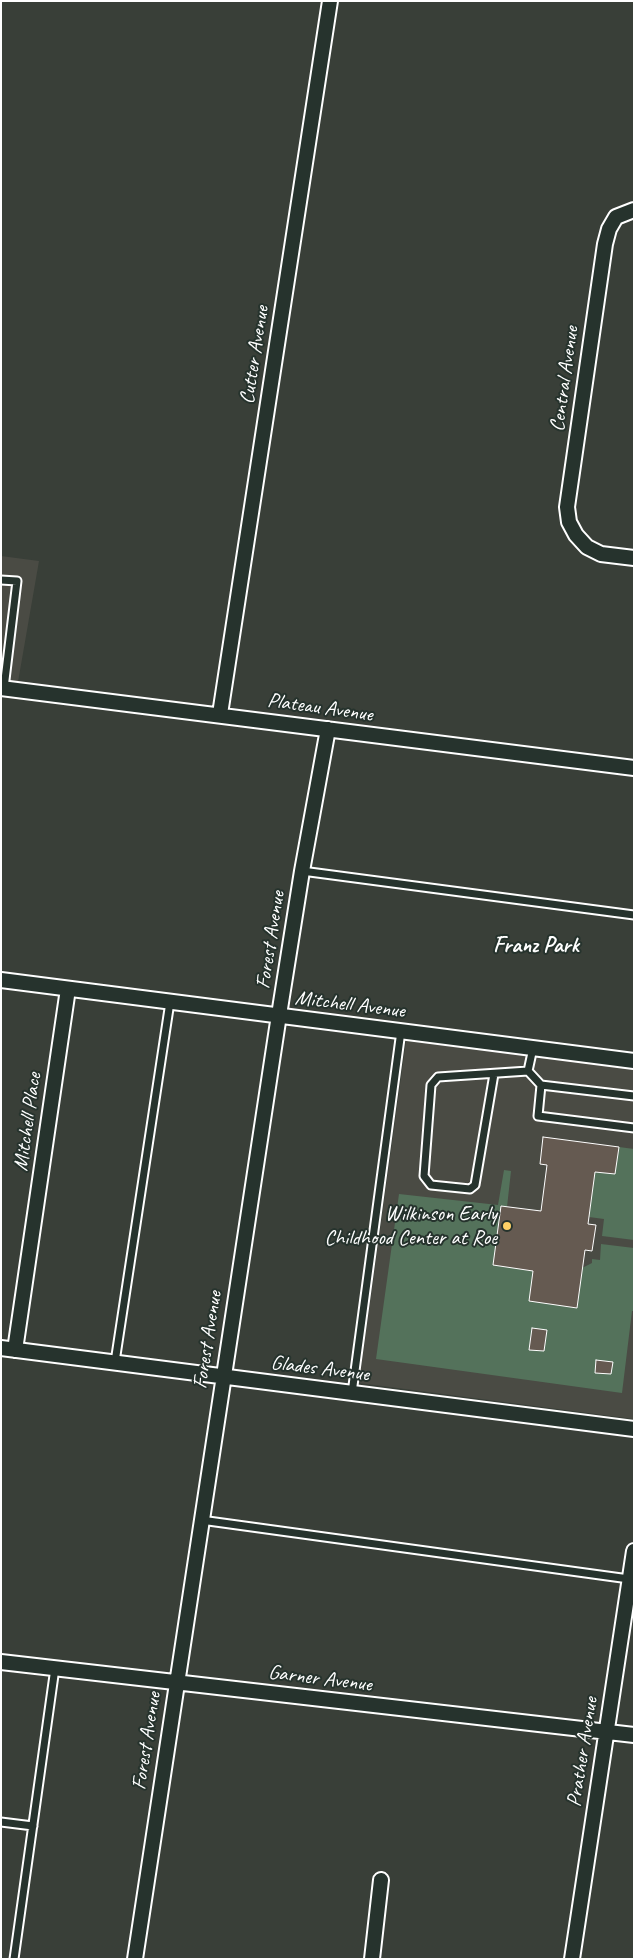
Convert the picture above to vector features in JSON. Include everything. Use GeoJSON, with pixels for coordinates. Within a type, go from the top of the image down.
{"type":"FeatureCollection","features":[{"type":"Feature","properties":{"kind":"street","name":"Cutter Avenue"},"geometry":{"type":"LineString","coordinates":[[220,714],[330,1]]}},
{"type":"Feature","properties":{"kind":"street","name":"Central Avenue"},"geometry":{"type":"LineString","coordinates":[[634,210],[616,217],[609,229],[605,244],[567,507],[569,522],[576,535],[587,547],[601,554],[634,558]]}},
{"type":"Feature","properties":{"kind":"street","name":"Plateau Avenue"},"geometry":{"type":"LineString","coordinates":[[3,688],[634,768]]}},
{"type":"Feature","properties":{"kind":"street","name":"Forest Avenue"},"geometry":{"type":"LineString","coordinates":[[135,1959],[278,1017],[328,729]]}},
{"type":"Feature","properties":{"kind":"street","name":"Mitchell Avenue"},"geometry":{"type":"LineString","coordinates":[[1,980],[278,1017],[634,1061]]}},
{"type":"Feature","properties":{"kind":"street","name":"Mitchell Place"},"geometry":{"type":"LineString","coordinates":[[8,1349],[68,989]]}},
{"type":"Feature","properties":{"kind":"street","name":"Glades Avenue"},"geometry":{"type":"LineString","coordinates":[[8,1349],[634,1429]]}},
{"type":"Feature","properties":{"kind":"street","name":"Prather Avenue"},"geometry":{"type":"LineString","coordinates":[[572,1959],[634,1551]]}},
{"type":"Feature","properties":{"kind":"street","name":"Garner Avenue"},"geometry":{"type":"LineString","coordinates":[[1,1662],[634,1735]]}},
{"type":"Feature","properties":{"kind":"street"},"geometry":{"type":"LineString","coordinates":[[372,1959],[381,1880]]}},
{"type":"Feature","properties":{"kind":"lane"},"geometry":{"type":"LineString","coordinates":[[1,580],[17,581],[4,663],[3,688]]}},
{"type":"Feature","properties":{"kind":"lane"},"geometry":{"type":"LineString","coordinates":[[302,871],[634,915]]}},
{"type":"Feature","properties":{"kind":"lane"},"geometry":{"type":"LineString","coordinates":[[115,1362],[170,1002]]}},
{"type":"Feature","properties":{"kind":"lane"},"geometry":{"type":"LineString","coordinates":[[352,1393],[401,1031]]}},
{"type":"Feature","properties":{"kind":"lane"},"geometry":{"type":"LineString","coordinates":[[528,1070],[533,1048]]}},
{"type":"Feature","properties":{"kind":"lane"},"geometry":{"type":"LineString","coordinates":[[494,1074],[475,1185],[470,1190],[431,1185],[424,1176],[432,1086],[438,1077],[528,1070]]}},
{"type":"Feature","properties":{"kind":"lane"},"geometry":{"type":"LineString","coordinates":[[528,1070],[541,1085],[634,1096]]}},
{"type":"Feature","properties":{"kind":"lane"},"geometry":{"type":"LineString","coordinates":[[541,1085],[538,1116],[634,1128]]}},
{"type":"Feature","properties":{"kind":"lane"},"geometry":{"type":"LineString","coordinates":[[201,1520],[629,1579]]}},
{"type":"Feature","properties":{"kind":"lane"},"geometry":{"type":"LineString","coordinates":[[14,1959],[55,1668]]}},
{"type":"Feature","properties":{"kind":"lane"},"geometry":{"type":"LineString","coordinates":[[1,1822],[33,1826]]}},
{"type":"Feature","properties":{"kind":"shaded area"},"geometry":{"type":"Polygon","coordinates":[[[1,556],[39,561],[18,682],[1,680],[1,556]]]}},
{"type":"Feature","properties":{"kind":"shaded area","name":"Wilkinson Early Childhood Center at Roe"},"geometry":{"type":"Polygon","coordinates":[[[406,1041],[634,1069],[634,1419],[359,1383],[406,1041]]]}},
{"type":"Feature","properties":{"kind":"green space"},"geometry":{"type":"Polygon","coordinates":[[[619,1147],[634,1149],[634,1240],[602,1236],[604,1219],[589,1217],[595,1172],[615,1174],[619,1147]]]}},
{"type":"Feature","properties":{"kind":"green space"},"geometry":{"type":"Polygon","coordinates":[[[504,1170],[511,1171],[507,1207],[501,1206],[493,1265],[533,1271],[529,1301],[577,1308],[582,1268],[592,1263],[592,1259],[600,1260],[601,1244],[634,1248],[634,1311],[632,1311],[622,1393],[376,1359],[399,1194],[498,1205],[504,1170]],[[532,1328],[529,1349],[543,1351],[547,1330],[532,1328]]]}},
{"type":"Feature","properties":{"kind":"building","name":"Wilkinson Early Childhood Center at Roe"},"geometry":{"type":"Polygon","coordinates":[[[543,1137],[619,1147],[615,1174],[595,1172],[588,1224],[596,1225],[592,1251],[585,1250],[577,1308],[529,1301],[533,1271],[493,1265],[501,1206],[541,1211],[547,1165],[540,1164],[543,1137]]]}},
{"type":"Feature","properties":{"kind":"building"},"geometry":{"type":"Polygon","coordinates":[[[532,1328],[547,1330],[544,1351],[529,1350],[532,1328]]]}},
{"type":"Feature","properties":{"kind":"building"},"geometry":{"type":"Polygon","coordinates":[[[596,1360],[613,1362],[611,1374],[595,1373],[596,1360]]]}},
{"type":"Feature","properties":{"kind":"place","name":"Wilkinson Early Childhood Center at Roe"},"geometry":{"type":"Point","coordinates":[507,1226]}},
{"type":"Feature","properties":{"kind":"district","name":"Franz Park"},"geometry":{"type":"Point","coordinates":[536,946]}}]}
